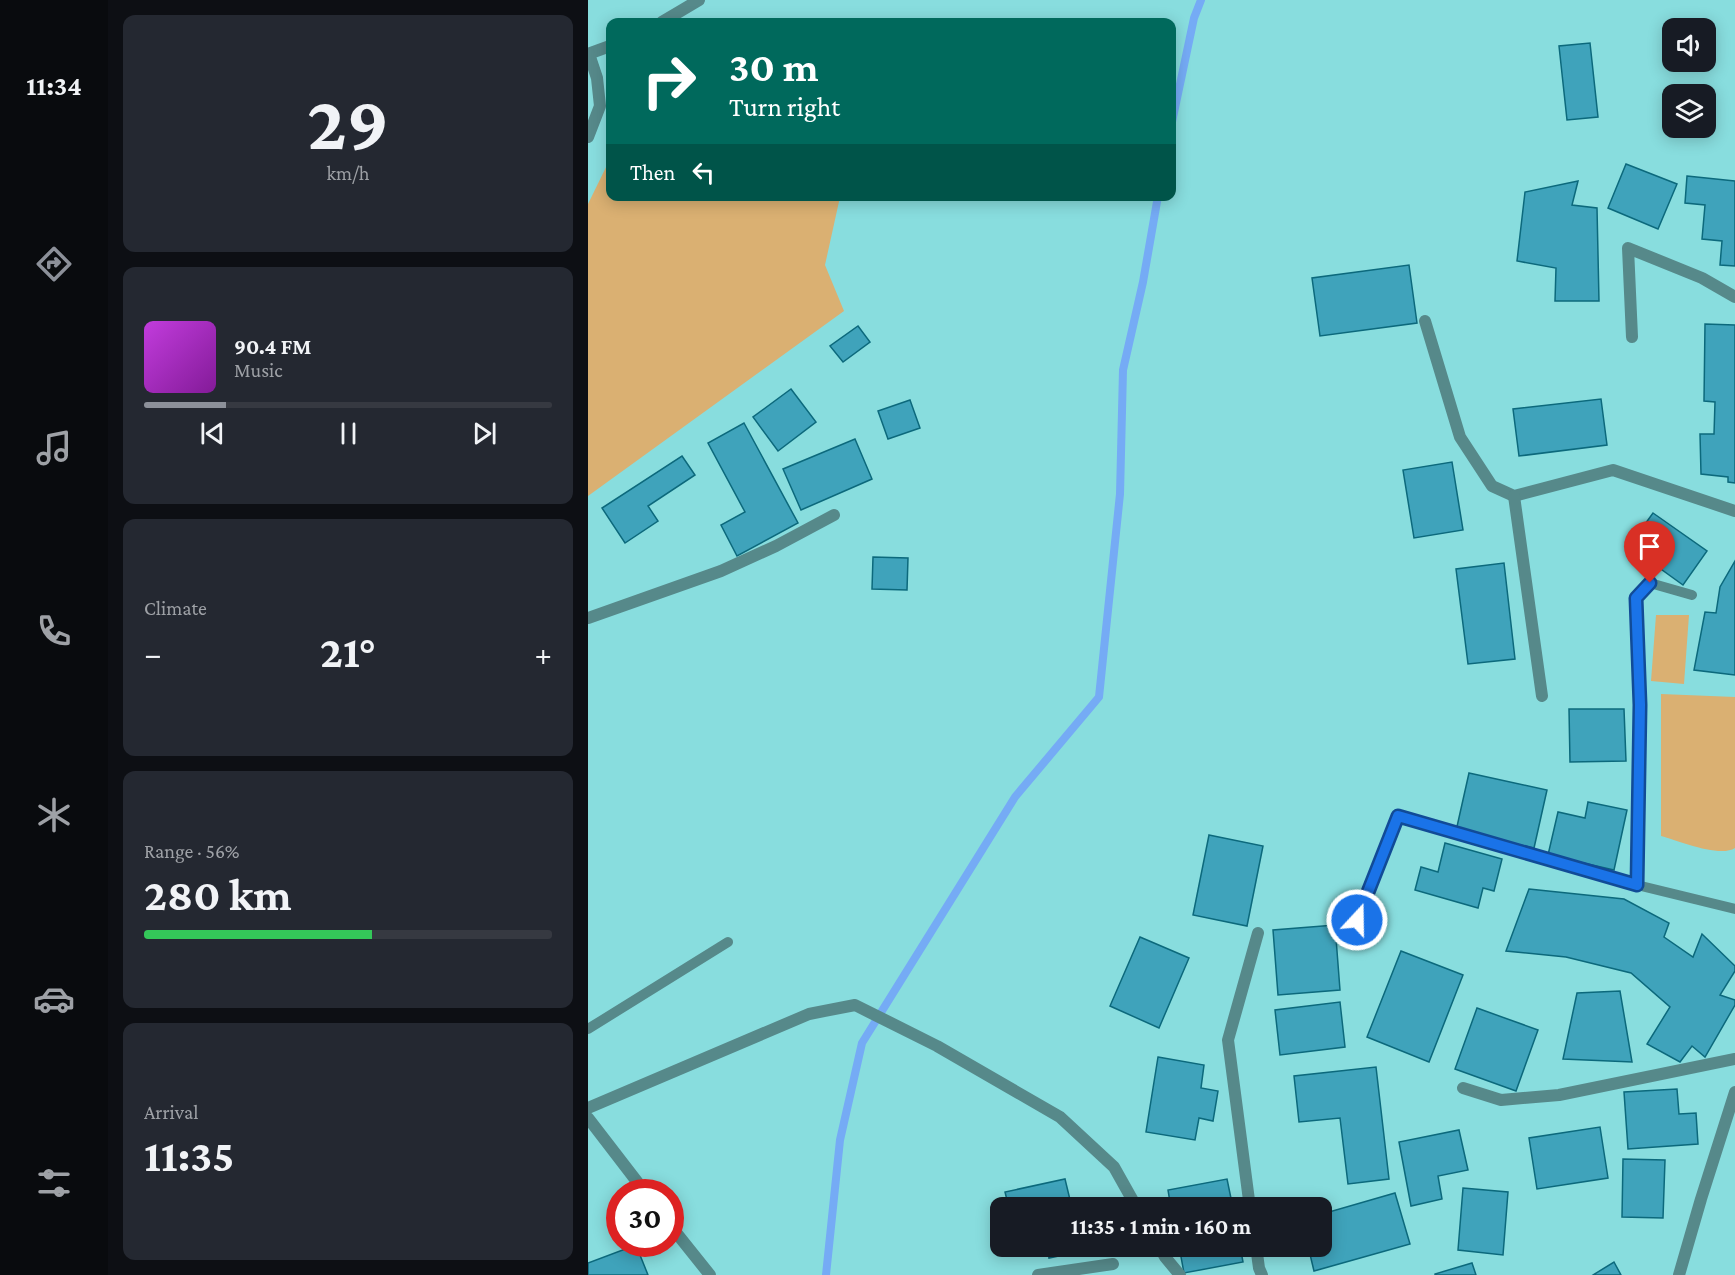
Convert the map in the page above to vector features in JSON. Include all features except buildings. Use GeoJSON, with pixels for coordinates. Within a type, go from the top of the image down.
{"type":"FeatureCollection","features":[{"type":"Feature","properties":{"kind":"street"},"geometry":{"type":"LineString","coordinates":[[669,18],[699,0]]}},
{"type":"Feature","properties":{"kind":"street"},"geometry":{"type":"LineString","coordinates":[[588,137],[600,105],[597,78],[589,54],[606,48]]}},
{"type":"Feature","properties":{"kind":"street"},"geometry":{"type":"LineString","coordinates":[[1632,337],[1628,248],[1702,278],[1735,297]]}},
{"type":"Feature","properties":{"kind":"street"},"geometry":{"type":"LineString","coordinates":[[1425,321],[1460,437],[1492,486],[1514,496],[1613,470],[1735,511]]}},
{"type":"Feature","properties":{"kind":"street"},"geometry":{"type":"LineString","coordinates":[[1514,496],[1542,696]]}},
{"type":"Feature","properties":{"kind":"street"},"geometry":{"type":"LineString","coordinates":[[588,618],[721,572],[834,515]]}},
{"type":"Feature","properties":{"kind":"street"},"geometry":{"type":"LineString","coordinates":[[1357,920],[1398,816],[1637,885]]}},
{"type":"Feature","properties":{"kind":"street"},"geometry":{"type":"LineString","coordinates":[[1249,1197],[1228,1040],[1258,933]]}},
{"type":"Feature","properties":{"kind":"street"},"geometry":{"type":"LineString","coordinates":[[588,1108],[809,1014],[855,1005],[937,1046],[1060,1117],[1114,1167],[1131,1197]]}},
{"type":"Feature","properties":{"kind":"street"},"geometry":{"type":"LineString","coordinates":[[1463,1089],[1501,1100],[1559,1095],[1735,1059]]}},
{"type":"Feature","properties":{"kind":"street"},"geometry":{"type":"LineString","coordinates":[[1679,1275],[1735,1092]]}},
{"type":"Feature","properties":{"kind":"street"},"geometry":{"type":"LineString","coordinates":[[588,1118],[635,1179]]}},
{"type":"Feature","properties":{"kind":"street"},"geometry":{"type":"LineString","coordinates":[[684,1242],[710,1275]]}},
{"type":"Feature","properties":{"kind":"street"},"geometry":{"type":"LineString","coordinates":[[1165,1257],[1180,1275]]}},
{"type":"Feature","properties":{"kind":"street"},"geometry":{"type":"LineString","coordinates":[[1258,1257],[1262,1275]]}},
{"type":"Feature","properties":{"kind":"street"},"geometry":{"type":"LineString","coordinates":[[1038,1275],[1113,1264]]}},
{"type":"Feature","properties":{"kind":"lane"},"geometry":{"type":"LineString","coordinates":[[1692,595],[1650,583],[1636,598],[1640,705],[1637,885],[1735,909]]}},
{"type":"Feature","properties":{"kind":"lane"},"geometry":{"type":"LineString","coordinates":[[588,1029],[728,942]]}},
{"type":"Feature","properties":{"kind":"shaded area"},"geometry":{"type":"Polygon","coordinates":[[[606,167],[606,201],[839,201],[825,265],[844,311],[588,496],[588,204],[606,167]]]}},
{"type":"Feature","properties":{"kind":"shaded area"},"geometry":{"type":"Polygon","coordinates":[[[1656,615],[1689,615],[1684,684],[1651,681],[1656,615]]]}},
{"type":"Feature","properties":{"kind":"shaded area"},"geometry":{"type":"Polygon","coordinates":[[[1661,694],[1735,697],[1735,848],[1728,851],[1710,850],[1661,836],[1661,694]]]}},
{"type":"Feature","properties":{"kind":"waterway"},"geometry":{"type":"LineString","coordinates":[[1176,103],[1194,18],[1201,0]]}},
{"type":"Feature","properties":{"kind":"waterway"},"geometry":{"type":"LineString","coordinates":[[826,1275],[840,1140],[862,1043],[1015,797],[1099,697],[1120,494],[1123,370],[1143,282],[1157,201]]}},
{"type":"Feature","properties":{"kind":"route"},"geometry":{"type":"LineString","coordinates":[[1357,920],[1398,816],[1637,885],[1640,705],[1636,598],[1650,583]]}}]}
